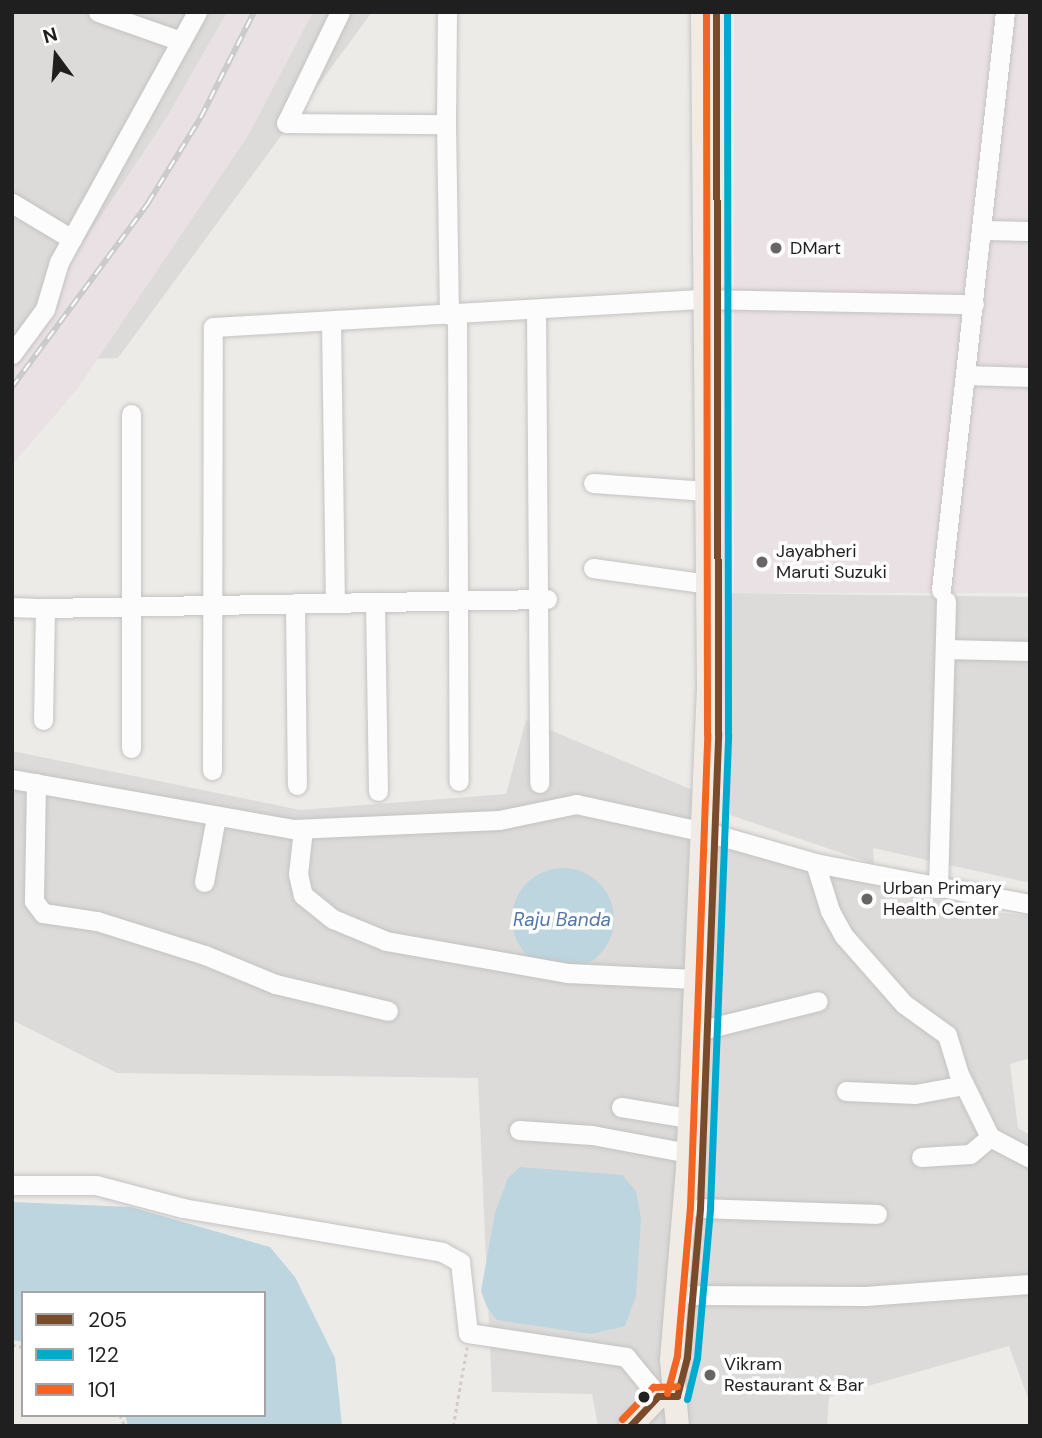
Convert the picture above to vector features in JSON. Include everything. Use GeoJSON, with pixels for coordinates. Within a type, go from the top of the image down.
{"type":"FeatureCollection","features":[{"type":"Feature","properties":{"kind":"main road"},"geometry":{"type":"LineString","coordinates":[[677,1426],[667,1396],[688,1153],[694,979],[707,833],[720,551],[702,12]]}},
{"type":"Feature","properties":{"kind":"main road"},"geometry":{"type":"LineString","coordinates":[[630,1426],[667,1396],[684,1374],[700,1208],[706,1029],[707,491],[716,12]]}},
{"type":"Feature","properties":{"kind":"street"},"geometry":{"type":"LineString","coordinates":[[98,12],[181,41]]}},
{"type":"Feature","properties":{"kind":"street"},"geometry":{"type":"LineString","coordinates":[[12,354],[45,309],[54,274],[197,12]]}},
{"type":"Feature","properties":{"kind":"street"},"geometry":{"type":"LineString","coordinates":[[340,12],[286,124],[446,124]]}},
{"type":"Feature","properties":{"kind":"street"},"geometry":{"type":"LineString","coordinates":[[447,12],[446,124],[453,314],[459,781]]}},
{"type":"Feature","properties":{"kind":"street"},"geometry":{"type":"LineString","coordinates":[[938,888],[945,649],[943,596],[984,230],[1005,12]]}},
{"type":"Feature","properties":{"kind":"street"},"geometry":{"type":"LineString","coordinates":[[12,203],[72,239]]}},
{"type":"Feature","properties":{"kind":"street"},"geometry":{"type":"LineString","coordinates":[[984,230],[1030,231]]}},
{"type":"Feature","properties":{"kind":"street"},"geometry":{"type":"LineString","coordinates":[[212,770],[212,327],[710,299],[974,304]]}},
{"type":"Feature","properties":{"kind":"street"},"geometry":{"type":"LineString","coordinates":[[536,309],[543,599],[539,783]]}},
{"type":"Feature","properties":{"kind":"street"},"geometry":{"type":"LineString","coordinates":[[331,321],[335,603]]}},
{"type":"Feature","properties":{"kind":"street"},"geometry":{"type":"LineString","coordinates":[[967,375],[1030,377]]}},
{"type":"Feature","properties":{"kind":"street"},"geometry":{"type":"LineString","coordinates":[[131,414],[131,748]]}},
{"type":"Feature","properties":{"kind":"street"},"geometry":{"type":"LineString","coordinates":[[593,483],[707,491]]}},
{"type":"Feature","properties":{"kind":"street"},"geometry":{"type":"LineString","coordinates":[[593,568],[708,584]]}},
{"type":"Feature","properties":{"kind":"street"},"geometry":{"type":"LineString","coordinates":[[12,607],[543,599]]}},
{"type":"Feature","properties":{"kind":"street"},"geometry":{"type":"LineString","coordinates":[[375,602],[378,791]]}},
{"type":"Feature","properties":{"kind":"street"},"geometry":{"type":"LineString","coordinates":[[295,603],[297,785]]}},
{"type":"Feature","properties":{"kind":"street"},"geometry":{"type":"LineString","coordinates":[[43,720],[45,608]]}},
{"type":"Feature","properties":{"kind":"street"},"geometry":{"type":"LineString","coordinates":[[945,649],[1030,651]]}},
{"type":"Feature","properties":{"kind":"street"},"geometry":{"type":"LineString","coordinates":[[12,779],[216,817],[303,829],[499,820],[576,804],[707,833],[815,863],[1030,904]]}},
{"type":"Feature","properties":{"kind":"street"},"geometry":{"type":"LineString","coordinates":[[36,783],[34,901],[43,913],[97,921],[205,955],[275,984],[387,1011]]}},
{"type":"Feature","properties":{"kind":"street"},"geometry":{"type":"LineString","coordinates":[[204,882],[216,817]]}},
{"type":"Feature","properties":{"kind":"street"},"geometry":{"type":"LineString","coordinates":[[303,829],[298,874],[303,895],[333,919],[386,941],[568,973],[694,979]]}},
{"type":"Feature","properties":{"kind":"street"},"geometry":{"type":"LineString","coordinates":[[815,863],[836,925],[891,992],[947,1035],[964,1085],[990,1137],[1030,1158]]}},
{"type":"Feature","properties":{"kind":"street"},"geometry":{"type":"LineString","coordinates":[[706,1029],[818,1001]]}},
{"type":"Feature","properties":{"kind":"street"},"geometry":{"type":"LineString","coordinates":[[846,1091],[915,1094],[964,1085]]}},
{"type":"Feature","properties":{"kind":"street"},"geometry":{"type":"LineString","coordinates":[[621,1107],[689,1118]]}},
{"type":"Feature","properties":{"kind":"street"},"geometry":{"type":"LineString","coordinates":[[519,1129],[592,1135],[688,1153]]}},
{"type":"Feature","properties":{"kind":"street"},"geometry":{"type":"LineString","coordinates":[[921,1157],[970,1154],[990,1137]]}},
{"type":"Feature","properties":{"kind":"street"},"geometry":{"type":"LineString","coordinates":[[12,1185],[96,1185],[183,1208],[442,1252],[460,1262],[468,1334],[626,1357],[667,1396]]}},
{"type":"Feature","properties":{"kind":"street"},"geometry":{"type":"LineString","coordinates":[[700,1208],[877,1214]]}},
{"type":"Feature","properties":{"kind":"street"},"geometry":{"type":"LineString","coordinates":[[693,1295],[865,1296],[1030,1284]]}},
{"type":"Feature","properties":{"kind":"path"},"geometry":{"type":"LineString","coordinates":[[453,1426],[467,1366],[468,1334]]}},
{"type":"Feature","properties":{"kind":"shaded area"},"geometry":{"type":"Polygon","coordinates":[[[12,12],[372,12],[118,358],[12,361],[12,12]]]}},
{"type":"Feature","properties":{"kind":"shaded area"},"geometry":{"type":"Polygon","coordinates":[[[227,12],[313,12],[249,134],[78,388],[12,465],[12,341],[40,308],[168,115],[227,12]]]}},
{"type":"Feature","properties":{"kind":"shaded area"},"geometry":{"type":"Polygon","coordinates":[[[734,12],[1030,12],[1030,593],[734,593],[734,12]]]}},
{"type":"Feature","properties":{"kind":"shaded area"},"geometry":{"type":"Polygon","coordinates":[[[730,593],[1030,597],[1030,883],[873,848],[874,864],[730,815],[730,593]]]}},
{"type":"Feature","properties":{"kind":"shaded area"},"geometry":{"type":"Polygon","coordinates":[[[526,720],[695,791],[728,844],[979,911],[1030,916],[1030,1058],[1010,1064],[1018,1128],[1030,1135],[1030,1404],[1009,1346],[829,1397],[827,1426],[598,1426],[592,1394],[492,1392],[478,1078],[117,1073],[12,1020],[12,751],[300,810],[506,794],[526,720]]]}},
{"type":"Feature","properties":{"kind":"water","name":"Raju Banda"},"geometry":{"type":"Polygon","coordinates":[[[563,868],[592,876],[606,890],[614,919],[606,948],[592,962],[563,970],[534,962],[520,948],[512,919],[520,890],[534,876],[563,868]]]}},
{"type":"Feature","properties":{"kind":"water"},"geometry":{"type":"Polygon","coordinates":[[[520,1167],[622,1175],[636,1191],[641,1218],[636,1296],[625,1326],[591,1334],[497,1320],[487,1307],[481,1291],[495,1213],[508,1178],[520,1167]]]}},
{"type":"Feature","properties":{"kind":"water"},"geometry":{"type":"Polygon","coordinates":[[[12,1202],[131,1207],[270,1247],[295,1277],[335,1358],[342,1426],[128,1426],[126,1417],[266,1417],[266,1291],[21,1291],[21,1342],[12,1340],[12,1202]]]}},
{"type":"Feature","properties":{"kind":"railway"},"geometry":{"type":"LineString","coordinates":[[12,387],[148,203],[201,117],[254,12]]}},
{"type":"Feature","properties":{"kind":"transit line","name":"101"},"geometry":{"type":"LineString","coordinates":[[667,1393],[677,1355],[690,1207],[707,734],[706,12]]}},
{"type":"Feature","properties":{"kind":"transit line","name":"205"},"geometry":{"type":"LineString","coordinates":[[677,1396],[687,1357],[700,1208],[718,734],[716,12]]}},
{"type":"Feature","properties":{"kind":"transit line","name":"122"},"geometry":{"type":"LineString","coordinates":[[687,1399],[697,1358],[710,1208],[728,734],[727,12]]}},
{"type":"Feature","properties":{"kind":"transit line","name":"101"},"geometry":{"type":"LineString","coordinates":[[622,1419],[653,1387],[677,1386]]}},
{"type":"Feature","properties":{"kind":"transit line","name":"205"},"geometry":{"type":"LineString","coordinates":[[630,1426],[658,1396],[677,1396]]}},
{"type":"Feature","properties":{"kind":"place","name":"DMart"},"geometry":{"type":"Point","coordinates":[776,248]}},
{"type":"Feature","properties":{"kind":"place","name":"Jayabheri Maruti Suzuki"},"geometry":{"type":"Point","coordinates":[762,562]}},
{"type":"Feature","properties":{"kind":"place","name":"Urban Primary Health Center"},"geometry":{"type":"Point","coordinates":[867,899]}},
{"type":"Feature","properties":{"kind":"place","name":"Vikram Restaurant & Bar"},"geometry":{"type":"Point","coordinates":[710,1375]}}]}
